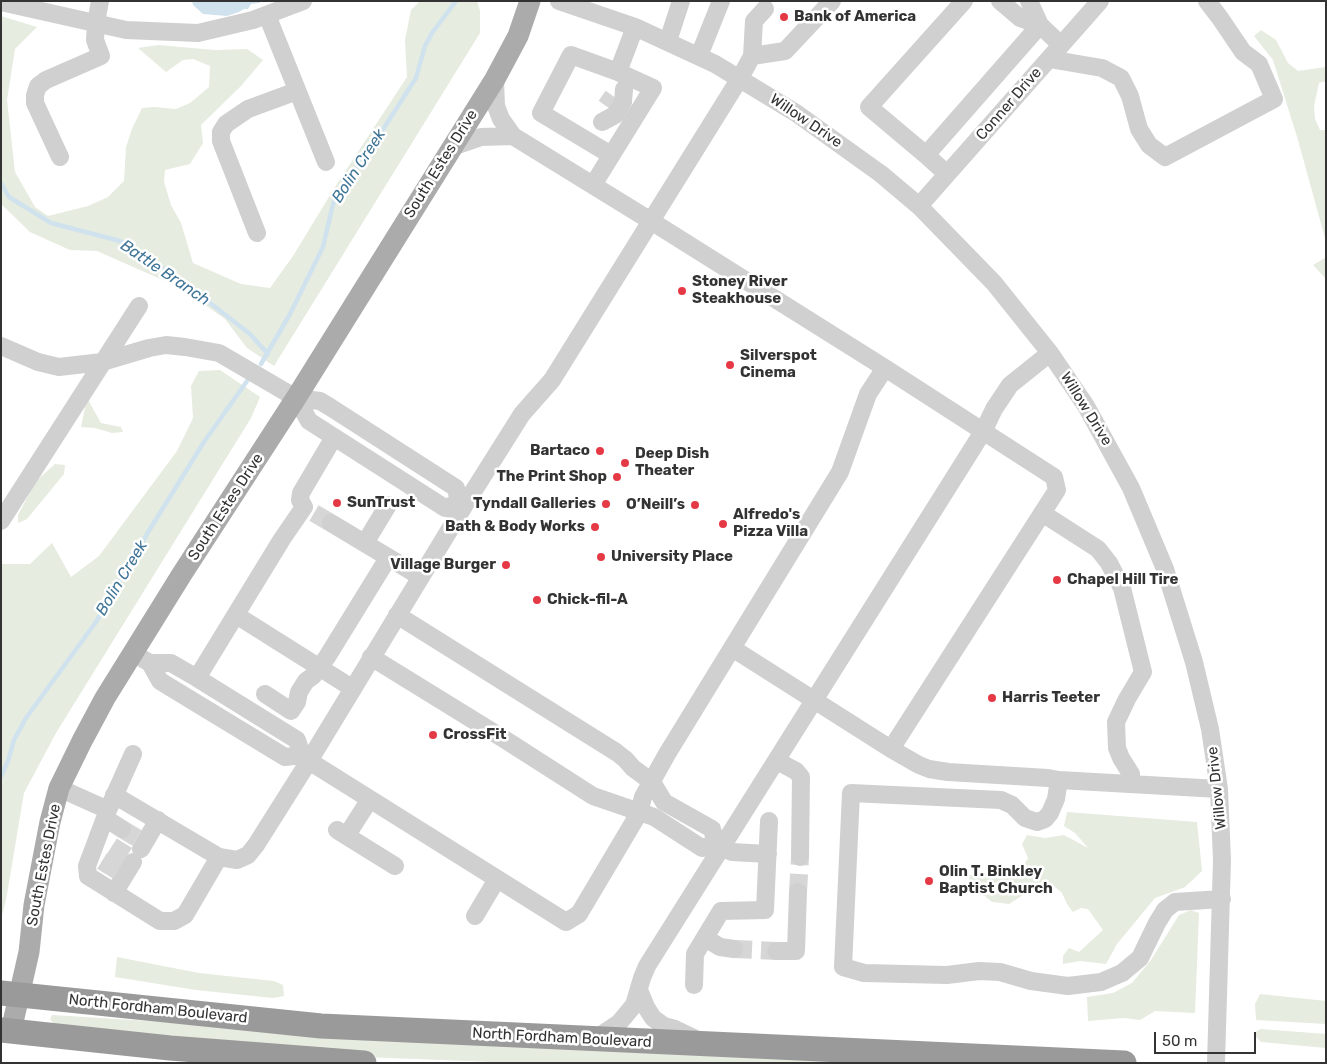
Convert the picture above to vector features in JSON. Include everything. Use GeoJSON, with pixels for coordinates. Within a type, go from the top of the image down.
{"type":"FeatureCollection","features":[{"type":"Feature","properties":{"kind":"highway","name":"North Fordham Boulevard"},"geometry":{"type":"LineString","coordinates":[[11,994],[321,1026],[1124,1063]]}},
{"type":"Feature","properties":{"kind":"highway"},"geometry":{"type":"LineString","coordinates":[[5,1035],[170,1056],[364,1063]]}},
{"type":"Feature","properties":{"kind":"main road","name":"South Estes Drive"},"geometry":{"type":"LineString","coordinates":[[5,1035],[11,994],[50,822],[59,788],[82,741],[106,698],[142,658],[182,574],[296,398],[494,79],[518,36],[530,1]]}},
{"type":"Feature","properties":{"kind":"street"},"geometry":{"type":"LineString","coordinates":[[60,157],[35,103],[35,95],[38,86],[46,80],[101,56],[95,40],[100,1]]}},
{"type":"Feature","properties":{"kind":"street"},"geometry":{"type":"LineString","coordinates":[[1,2],[34,5],[126,30],[198,33],[253,20],[303,1]]}},
{"type":"Feature","properties":{"kind":"street","name":"Willow Drive"},"geometry":{"type":"LineString","coordinates":[[559,1],[635,27],[700,56],[740,78],[842,144],[919,206],[994,283],[1050,353],[1086,406],[1118,461],[1162,560],[1178,608],[1205,706],[1214,748],[1222,827],[1222,899],[1216,1063]]}},
{"type":"Feature","properties":{"kind":"street"},"geometry":{"type":"LineString","coordinates":[[668,41],[681,1]]}},
{"type":"Feature","properties":{"kind":"street"},"geometry":{"type":"LineString","coordinates":[[700,56],[721,1]]}},
{"type":"Feature","properties":{"kind":"street"},"geometry":{"type":"LineString","coordinates":[[752,56],[785,51],[832,1]]}},
{"type":"Feature","properties":{"kind":"street"},"geometry":{"type":"LineString","coordinates":[[947,174],[926,154],[869,108],[964,1]]}},
{"type":"Feature","properties":{"kind":"street"},"geometry":{"type":"LineString","coordinates":[[1000,1],[1020,18],[1040,25]]}},
{"type":"Feature","properties":{"kind":"street"},"geometry":{"type":"LineString","coordinates":[[1029,1],[1040,25],[1061,45]]}},
{"type":"Feature","properties":{"kind":"street","name":"Conner Drive"},"geometry":{"type":"LineString","coordinates":[[919,206],[1100,1]]}},
{"type":"Feature","properties":{"kind":"street"},"geometry":{"type":"LineString","coordinates":[[1049,59],[1102,68],[1121,78],[1130,96],[1139,129],[1149,145],[1165,157],[1274,99],[1259,64],[1243,52],[1206,1]]}},
{"type":"Feature","properties":{"kind":"street"},"geometry":{"type":"LineString","coordinates":[[59,788],[109,808],[158,820],[219,857],[237,860],[248,855],[260,840],[306,758],[421,577],[462,504],[522,414],[552,380],[740,78],[752,56],[754,21],[764,9]]}},
{"type":"Feature","properties":{"kind":"street"},"geometry":{"type":"LineString","coordinates":[[267,15],[326,162]]}},
{"type":"Feature","properties":{"kind":"street"},"geometry":{"type":"LineString","coordinates":[[926,154],[1040,25]]}},
{"type":"Feature","properties":{"kind":"street"},"geometry":{"type":"LineString","coordinates":[[590,142],[616,94],[635,27]]}},
{"type":"Feature","properties":{"kind":"street"},"geometry":{"type":"LineString","coordinates":[[611,156],[541,113],[571,55],[616,94]]}},
{"type":"Feature","properties":{"kind":"street"},"geometry":{"type":"LineString","coordinates":[[494,79],[496,106],[501,119],[513,136],[984,430],[1054,476],[1057,490],[891,749]]}},
{"type":"Feature","properties":{"kind":"street"},"geometry":{"type":"LineString","coordinates":[[593,185],[653,88],[616,94]]}},
{"type":"Feature","properties":{"kind":"street"},"geometry":{"type":"LineString","coordinates":[[257,233],[221,141],[221,132],[226,124],[248,109],[297,91]]}},
{"type":"Feature","properties":{"kind":"street"},"geometry":{"type":"LineString","coordinates":[[452,147],[481,137],[513,136]]}},
{"type":"Feature","properties":{"kind":"street"},"geometry":{"type":"LineString","coordinates":[[1,521],[139,306]]}},
{"type":"Feature","properties":{"kind":"street"},"geometry":{"type":"LineString","coordinates":[[1,346],[38,362],[59,366],[102,362],[166,345],[219,353],[296,398],[320,401],[456,488],[462,504]]}},
{"type":"Feature","properties":{"kind":"street"},"geometry":{"type":"LineString","coordinates":[[595,1040],[619,1023],[634,1005],[647,966],[719,846],[777,761],[984,430],[994,409],[1010,385],[1050,353]]}},
{"type":"Feature","properties":{"kind":"street"},"geometry":{"type":"LineString","coordinates":[[142,658],[171,663],[197,678],[296,740],[306,758],[566,922],[579,914],[639,813],[644,797],[652,782],[840,472],[868,394],[885,368]]}},
{"type":"Feature","properties":{"kind":"street"},"geometry":{"type":"LineString","coordinates":[[296,398],[309,421],[445,508],[462,504]]}},
{"type":"Feature","properties":{"kind":"street"},"geometry":{"type":"LineString","coordinates":[[197,678],[282,539],[309,510],[300,500],[301,493],[334,437]]}},
{"type":"Feature","properties":{"kind":"street"},"geometry":{"type":"LineString","coordinates":[[365,543],[388,506]]}},
{"type":"Feature","properties":{"kind":"street"},"geometry":{"type":"LineString","coordinates":[[1042,513],[1098,549],[1109,563],[1122,588],[1143,672],[1116,722],[1117,748],[1121,758],[1132,774],[1132,784]]}},
{"type":"Feature","properties":{"kind":"street"},"geometry":{"type":"LineString","coordinates":[[330,523],[421,577]]}},
{"type":"Feature","properties":{"kind":"street"},"geometry":{"type":"LineString","coordinates":[[265,694],[291,710],[297,702],[299,692],[306,681],[316,672],[388,558]]}},
{"type":"Feature","properties":{"kind":"street"},"geometry":{"type":"LineString","coordinates":[[397,615],[616,752],[652,782],[664,802],[712,829],[719,846]]}},
{"type":"Feature","properties":{"kind":"street"},"geometry":{"type":"LineString","coordinates":[[236,616],[316,672],[352,688]]}},
{"type":"Feature","properties":{"kind":"street"},"geometry":{"type":"LineString","coordinates":[[732,648],[919,765],[938,770],[1060,780],[1219,789]]}},
{"type":"Feature","properties":{"kind":"street"},"geometry":{"type":"LineString","coordinates":[[371,657],[504,738],[593,796],[654,817],[702,848],[719,846],[732,852],[768,854]]}},
{"type":"Feature","properties":{"kind":"street"},"geometry":{"type":"LineString","coordinates":[[142,658],[160,681],[285,757],[306,758]]}},
{"type":"Feature","properties":{"kind":"street"},"geometry":{"type":"LineString","coordinates":[[133,754],[109,808],[105,841],[96,858],[87,866],[88,876],[160,921],[174,921],[185,915],[219,857]]}},
{"type":"Feature","properties":{"kind":"street"},"geometry":{"type":"LineString","coordinates":[[777,761],[796,771],[801,777],[800,857]]}},
{"type":"Feature","properties":{"kind":"street"},"geometry":{"type":"LineString","coordinates":[[1060,780],[1056,799],[1050,813],[1045,819],[1037,822],[1025,818],[1012,805],[1000,800],[850,792],[843,967],[864,973],[882,974],[947,975],[979,971],[1000,972],[1031,981],[1068,986],[1101,982],[1122,973],[1140,958],[1165,910],[1175,902],[1222,899]]}},
{"type":"Feature","properties":{"kind":"street"},"geometry":{"type":"LineString","coordinates":[[370,799],[342,832],[396,866]]}},
{"type":"Feature","properties":{"kind":"street"},"geometry":{"type":"LineString","coordinates":[[109,808],[122,829]]}},
{"type":"Feature","properties":{"kind":"street"},"geometry":{"type":"LineString","coordinates":[[114,893],[133,856],[158,820]]}},
{"type":"Feature","properties":{"kind":"street"},"geometry":{"type":"LineString","coordinates":[[694,985],[695,954],[722,911],[765,910],[769,821]]}},
{"type":"Feature","properties":{"kind":"street"},"geometry":{"type":"LineString","coordinates":[[475,916],[497,879]]}},
{"type":"Feature","properties":{"kind":"street"},"geometry":{"type":"LineString","coordinates":[[776,951],[796,951],[798,892]]}},
{"type":"Feature","properties":{"kind":"street"},"geometry":{"type":"LineString","coordinates":[[705,938],[720,947],[734,949]]}},
{"type":"Feature","properties":{"kind":"street"},"geometry":{"type":"LineString","coordinates":[[639,990],[646,1007],[654,1018],[664,1026],[675,1029],[705,1044]]}},
{"type":"Feature","properties":{"kind":"shaded area"},"geometry":{"type":"Polygon","coordinates":[[[420,1],[477,1],[480,11],[480,33],[274,366],[247,348],[225,319],[181,288],[97,251],[70,250],[30,232],[1,204],[1,16],[37,27],[15,49],[7,100],[15,172],[35,207],[48,216],[88,206],[108,197],[124,181],[126,147],[142,108],[176,109],[190,103],[209,87],[210,66],[193,59],[183,60],[166,72],[138,48],[158,45],[215,50],[247,49],[263,60],[241,86],[201,125],[203,143],[190,164],[165,170],[164,182],[171,205],[181,223],[193,263],[241,284],[270,288],[293,256],[335,187],[407,77],[405,40],[411,10],[420,1]]]}},
{"type":"Feature","properties":{"kind":"shaded area"},"geometry":{"type":"Polygon","coordinates":[[[1261,30],[1276,40],[1288,63],[1298,71],[1326,67],[1326,81],[1319,83],[1314,106],[1315,119],[1320,130],[1326,130],[1326,242],[1298,140],[1273,60],[1254,36],[1261,30]]]}},
{"type":"Feature","properties":{"kind":"shaded area"},"geometry":{"type":"Polygon","coordinates":[[[1326,242],[1326,279],[1313,265],[1325,258],[1326,242]]]}},
{"type":"Feature","properties":{"kind":"shaded area"},"geometry":{"type":"Polygon","coordinates":[[[220,370],[260,397],[251,418],[56,733],[24,793],[6,900],[1,919],[1,564],[30,564],[52,543],[71,577],[99,556],[177,451],[193,418],[191,386],[199,371],[220,370]]]}},
{"type":"Feature","properties":{"kind":"shaded area"},"geometry":{"type":"Polygon","coordinates":[[[87,398],[101,423],[121,427],[123,432],[112,433],[95,428],[81,427],[87,398]]]}},
{"type":"Feature","properties":{"kind":"shaded area"},"geometry":{"type":"Polygon","coordinates":[[[55,464],[65,465],[64,474],[27,519],[18,523],[18,515],[36,481],[55,464]]]}},
{"type":"Feature","properties":{"kind":"shaded area"},"geometry":{"type":"Polygon","coordinates":[[[1067,812],[1197,822],[1202,871],[1185,887],[1155,898],[1117,944],[1106,964],[1080,961],[1063,964],[1063,956],[1069,948],[1079,952],[1103,930],[1088,909],[1081,908],[1073,912],[1062,893],[1054,886],[1042,883],[1009,904],[992,902],[981,893],[971,891],[968,885],[970,875],[1020,871],[1028,858],[1022,844],[1027,835],[1045,838],[1064,835],[1088,848],[1075,833],[1064,826],[1067,812]]]}},
{"type":"Feature","properties":{"kind":"shaded area"},"geometry":{"type":"Polygon","coordinates":[[[1191,910],[1199,913],[1195,1013],[1155,1011],[1140,1020],[1124,1018],[1088,1021],[1087,997],[1113,993],[1132,983],[1151,960],[1179,915],[1191,910]]]}},
{"type":"Feature","properties":{"kind":"shaded area"},"geometry":{"type":"Polygon","coordinates":[[[117,957],[199,973],[274,981],[283,985],[284,996],[273,998],[196,990],[115,977],[117,957]]]}},
{"type":"Feature","properties":{"kind":"shaded area"},"geometry":{"type":"Polygon","coordinates":[[[1260,994],[1326,1001],[1326,1024],[1256,1020],[1255,1004],[1260,994]]]}},
{"type":"Feature","properties":{"kind":"shaded area"},"geometry":{"type":"Polygon","coordinates":[[[52,1015],[969,1063],[518,1063],[364,1057],[54,1024],[50,1019],[52,1015]]]}},
{"type":"Feature","properties":{"kind":"shaded area"},"geometry":{"type":"Polygon","coordinates":[[[1260,1029],[1326,1034],[1326,1048],[1261,1042],[1253,1034],[1260,1029]]]}},
{"type":"Feature","properties":{"kind":"water"},"geometry":{"type":"Polygon","coordinates":[[[192,1],[262,1],[251,4],[248,9],[227,16],[203,14],[193,5],[192,1]]]}},
{"type":"Feature","properties":{"kind":"waterway","name":"Bolin Creek"},"geometry":{"type":"LineString","coordinates":[[261,364],[290,314],[323,247],[333,204],[343,184],[362,162],[416,78],[425,46],[432,33],[456,1]]}},
{"type":"Feature","properties":{"kind":"waterway","name":"Battle Branch"},"geometry":{"type":"LineString","coordinates":[[1,183],[9,197],[51,223],[120,241],[178,278],[250,334],[268,354]]}},
{"type":"Feature","properties":{"kind":"waterway","name":"Bolin Creek"},"geometry":{"type":"LineString","coordinates":[[1,776],[14,740],[26,718],[96,622],[150,529],[204,442],[247,381]]}},
{"type":"Feature","properties":{"kind":"tunnel"},"geometry":{"type":"LineString","coordinates":[[606,106],[613,96]]}},
{"type":"Feature","properties":{"kind":"tunnel"},"geometry":{"type":"LineString","coordinates":[[314,513],[331,523]]}},
{"type":"Feature","properties":{"kind":"tunnel"},"geometry":{"type":"LineString","coordinates":[[122,829],[137,838]]}},
{"type":"Feature","properties":{"kind":"tunnel"},"geometry":{"type":"LineString","coordinates":[[112,846],[134,860]]}},
{"type":"Feature","properties":{"kind":"tunnel"},"geometry":{"type":"LineString","coordinates":[[798,892],[800,857]]}},
{"type":"Feature","properties":{"kind":"tunnel"},"geometry":{"type":"LineString","coordinates":[[102,861],[118,871]]}},
{"type":"Feature","properties":{"kind":"tunnel"},"geometry":{"type":"LineString","coordinates":[[734,949],[776,951]]}},
{"type":"Feature","properties":{"kind":"place","name":"Bank of America"},"geometry":{"type":"Point","coordinates":[784,17]}},
{"type":"Feature","properties":{"kind":"place","name":"Stoney River Steakhouse"},"geometry":{"type":"Point","coordinates":[682,291]}},
{"type":"Feature","properties":{"kind":"place","name":"Silverspot Cinema"},"geometry":{"type":"Point","coordinates":[730,365]}},
{"type":"Feature","properties":{"kind":"place","name":"Bartaco"},"geometry":{"type":"Point","coordinates":[600,451]}},
{"type":"Feature","properties":{"kind":"place","name":"Deep Dish Theater"},"geometry":{"type":"Point","coordinates":[625,463]}},
{"type":"Feature","properties":{"kind":"place","name":"The Print Shop"},"geometry":{"type":"Point","coordinates":[617,477]}},
{"type":"Feature","properties":{"kind":"place","name":"SunTrust"},"geometry":{"type":"Point","coordinates":[337,503]}},
{"type":"Feature","properties":{"kind":"place","name":"Tyndall Galleries"},"geometry":{"type":"Point","coordinates":[606,504]}},
{"type":"Feature","properties":{"kind":"place","name":"O’Neill’s"},"geometry":{"type":"Point","coordinates":[695,505]}},
{"type":"Feature","properties":{"kind":"place","name":"Alfredo's Pizza Villa"},"geometry":{"type":"Point","coordinates":[723,524]}},
{"type":"Feature","properties":{"kind":"place","name":"Bath & Body Works"},"geometry":{"type":"Point","coordinates":[595,527]}},
{"type":"Feature","properties":{"kind":"place","name":"University Place"},"geometry":{"type":"Point","coordinates":[601,557]}},
{"type":"Feature","properties":{"kind":"place","name":"Village Burger"},"geometry":{"type":"Point","coordinates":[506,565]}},
{"type":"Feature","properties":{"kind":"place","name":"Chapel Hill Tire"},"geometry":{"type":"Point","coordinates":[1057,580]}},
{"type":"Feature","properties":{"kind":"place","name":"Chick-fil-A"},"geometry":{"type":"Point","coordinates":[537,600]}},
{"type":"Feature","properties":{"kind":"place","name":"Harris Teeter"},"geometry":{"type":"Point","coordinates":[992,698]}},
{"type":"Feature","properties":{"kind":"place","name":"CrossFit"},"geometry":{"type":"Point","coordinates":[433,735]}},
{"type":"Feature","properties":{"kind":"place","name":"Olin T. Binkley Baptist Church"},"geometry":{"type":"Point","coordinates":[929,881]}}]}
